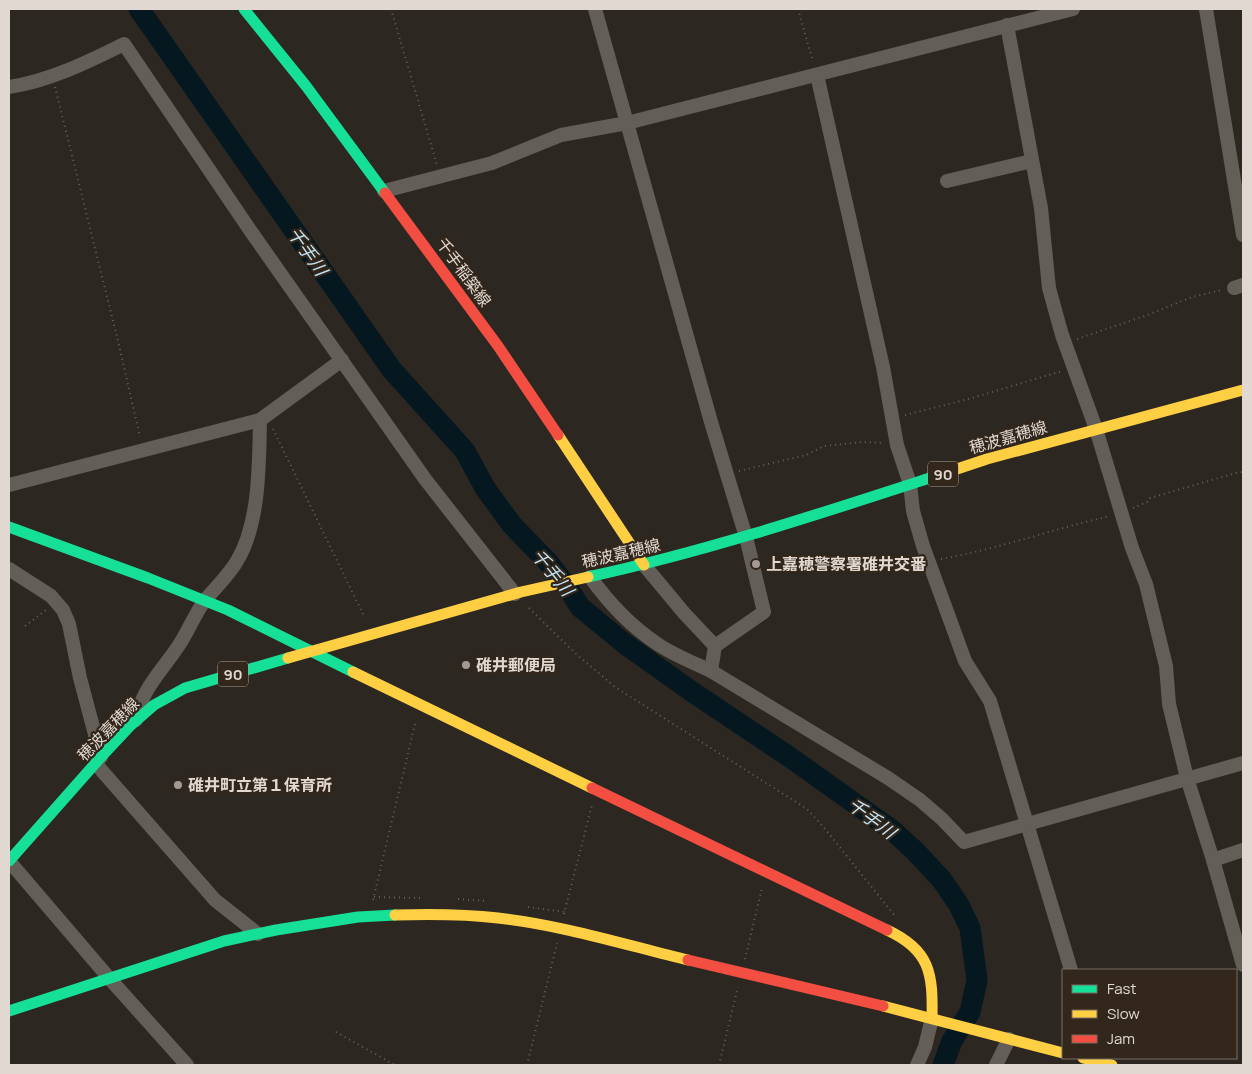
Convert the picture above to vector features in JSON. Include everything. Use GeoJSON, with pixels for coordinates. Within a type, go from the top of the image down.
{"type":"FeatureCollection","features":[{"type":"Feature","properties":{"kind":"street","name":"千手稲築線"},"geometry":{"type":"LineString","coordinates":[[246,9],[384,191],[498,346],[644,565]]}},
{"type":"Feature","properties":{"kind":"street"},"geometry":{"type":"LineString","coordinates":[[595,9],[711,422],[746,537],[764,612],[715,646],[711,671]]}},
{"type":"Feature","properties":{"kind":"street"},"geometry":{"type":"LineString","coordinates":[[384,191],[492,163],[561,135],[628,123],[1073,9]]}},
{"type":"Feature","properties":{"kind":"street"},"geometry":{"type":"LineString","coordinates":[[1206,9],[1243,235]]}},
{"type":"Feature","properties":{"kind":"street"},"geometry":{"type":"LineString","coordinates":[[1007,26],[1041,208],[1050,288],[1064,342],[1096,429],[1148,593],[1166,666],[1169,704],[1187,778],[1243,965]]}},
{"type":"Feature","properties":{"kind":"street"},"geometry":{"type":"LineString","coordinates":[[9,87],[26,85],[93,60],[124,44],[252,233],[425,479],[518,593]]}},
{"type":"Feature","properties":{"kind":"street"},"geometry":{"type":"LineString","coordinates":[[817,75],[883,367],[898,445],[910,484],[913,511],[928,562],[965,661],[990,701],[1071,969]]}},
{"type":"Feature","properties":{"kind":"street"},"geometry":{"type":"LineString","coordinates":[[947,181],[1032,161]]}},
{"type":"Feature","properties":{"kind":"street"},"geometry":{"type":"LineString","coordinates":[[9,485],[263,418],[342,360]]}},
{"type":"Feature","properties":{"kind":"street","name":"穂波嘉穂線"},"geometry":{"type":"LineString","coordinates":[[9,861],[98,760],[136,721],[154,704],[185,688],[518,593],[644,565],[746,537],[987,460],[1243,390]]}},
{"type":"Feature","properties":{"kind":"street"},"geometry":{"type":"LineString","coordinates":[[136,721],[139,705],[146,690],[179,645],[205,601],[238,560],[247,538],[254,509],[259,475],[263,418]]}},
{"type":"Feature","properties":{"kind":"street"},"geometry":{"type":"LineString","coordinates":[[9,528],[228,610],[420,705],[904,938],[918,950],[926,962],[931,975],[933,996],[932,1018],[925,1047],[917,1065]]}},
{"type":"Feature","properties":{"kind":"street"},"geometry":{"type":"LineString","coordinates":[[644,565],[684,613],[715,646]]}},
{"type":"Feature","properties":{"kind":"street"},"geometry":{"type":"LineString","coordinates":[[9,569],[51,596],[63,610],[69,624],[98,760],[216,900],[258,934]]}},
{"type":"Feature","properties":{"kind":"street"},"geometry":{"type":"LineString","coordinates":[[587,577],[609,603],[630,623],[660,646],[711,671],[888,778],[920,800],[964,842],[1243,763]]}},
{"type":"Feature","properties":{"kind":"street"},"geometry":{"type":"LineString","coordinates":[[1213,860],[1243,850]]}},
{"type":"Feature","properties":{"kind":"street"},"geometry":{"type":"LineString","coordinates":[[9,861],[109,978],[187,1065]]}},
{"type":"Feature","properties":{"kind":"street"},"geometry":{"type":"LineString","coordinates":[[9,1012],[224,941],[368,917],[428,914],[498,918],[560,929],[932,1018],[1062,1053]]}},
{"type":"Feature","properties":{"kind":"street"},"geometry":{"type":"LineString","coordinates":[[996,1065],[1005,1038]]}},
{"type":"Feature","properties":{"kind":"street"},"geometry":{"type":"LineString","coordinates":[[1090,1059],[1112,1065]]}},
{"type":"Feature","properties":{"kind":"path"},"geometry":{"type":"LineString","coordinates":[[391,9],[440,176]]}},
{"type":"Feature","properties":{"kind":"path"},"geometry":{"type":"LineString","coordinates":[[798,9],[817,75]]}},
{"type":"Feature","properties":{"kind":"path"},"geometry":{"type":"LineString","coordinates":[[52,75],[143,449]]}},
{"type":"Feature","properties":{"kind":"path"},"geometry":{"type":"LineString","coordinates":[[1064,342],[1096,334],[1192,297],[1239,286]]}},
{"type":"Feature","properties":{"kind":"path"},"geometry":{"type":"LineString","coordinates":[[892,418],[972,398],[1074,368]]}},
{"type":"Feature","properties":{"kind":"path"},"geometry":{"type":"LineString","coordinates":[[263,418],[373,634]]}},
{"type":"Feature","properties":{"kind":"path"},"geometry":{"type":"LineString","coordinates":[[727,474],[806,454],[824,446],[863,442],[898,445]]}},
{"type":"Feature","properties":{"kind":"path"},"geometry":{"type":"LineString","coordinates":[[928,562],[973,554],[1050,531],[1122,513],[1149,501],[1150,498],[1243,472]]}},
{"type":"Feature","properties":{"kind":"path"},"geometry":{"type":"LineString","coordinates":[[518,593],[575,653],[615,687],[807,809],[896,918]]}},
{"type":"Feature","properties":{"kind":"path"},"geometry":{"type":"LineString","coordinates":[[25,626],[56,602]]}},
{"type":"Feature","properties":{"kind":"path"},"geometry":{"type":"LineString","coordinates":[[368,917],[420,705]]}},
{"type":"Feature","properties":{"kind":"path"},"geometry":{"type":"LineString","coordinates":[[527,1065],[596,790]]}},
{"type":"Feature","properties":{"kind":"path"},"geometry":{"type":"LineString","coordinates":[[718,1065],[766,871]]}},
{"type":"Feature","properties":{"kind":"path"},"geometry":{"type":"LineString","coordinates":[[336,1032],[395,1065]]}},
{"type":"Feature","properties":{"kind":"waterway","name":"千手川"},"geometry":{"type":"LineString","coordinates":[[139,9],[392,370],[465,451],[485,488],[512,525],[548,562],[580,607],[625,644],[892,830],[942,880],[959,905],[970,928],[977,980],[970,1012],[952,1041],[943,1065]]}},
{"type":"Feature","properties":{"kind":"traffic: fast"},"geometry":{"type":"LineString","coordinates":[[244,9],[306,86],[385,193]]}},
{"type":"Feature","properties":{"kind":"traffic: fast"},"geometry":{"type":"LineString","coordinates":[[588,577],[722,543],[942,474]]}},
{"type":"Feature","properties":{"kind":"traffic: fast"},"geometry":{"type":"LineString","coordinates":[[9,527],[148,578],[228,610],[353,672]]}},
{"type":"Feature","properties":{"kind":"traffic: fast"},"geometry":{"type":"LineString","coordinates":[[9,861],[101,757],[131,725],[154,705],[185,688],[288,658]]}},
{"type":"Feature","properties":{"kind":"traffic: fast"},"geometry":{"type":"LineString","coordinates":[[9,1011],[224,941],[276,930],[358,917],[395,915]]}},
{"type":"Feature","properties":{"kind":"traffic: slow"},"geometry":{"type":"LineString","coordinates":[[942,474],[987,459],[1243,390]]}},
{"type":"Feature","properties":{"kind":"traffic: slow"},"geometry":{"type":"LineString","coordinates":[[558,435],[644,565]]}},
{"type":"Feature","properties":{"kind":"traffic: slow"},"geometry":{"type":"LineString","coordinates":[[288,658],[521,592],[588,577]]}},
{"type":"Feature","properties":{"kind":"traffic: slow"},"geometry":{"type":"LineString","coordinates":[[353,672],[592,788]]}},
{"type":"Feature","properties":{"kind":"traffic: slow"},"geometry":{"type":"LineString","coordinates":[[395,915],[459,915],[522,921],[570,930],[688,960]]}},
{"type":"Feature","properties":{"kind":"traffic: slow"},"geometry":{"type":"LineString","coordinates":[[887,930],[912,946],[926,965],[930,976],[932,1018]]}},
{"type":"Feature","properties":{"kind":"traffic: slow"},"geometry":{"type":"LineString","coordinates":[[883,1006],[1062,1053]]}},
{"type":"Feature","properties":{"kind":"traffic: slow"},"geometry":{"type":"LineString","coordinates":[[1087,1059],[1112,1065]]}},
{"type":"Feature","properties":{"kind":"traffic: jam"},"geometry":{"type":"LineString","coordinates":[[385,193],[498,346],[558,435]]}},
{"type":"Feature","properties":{"kind":"traffic: jam"},"geometry":{"type":"LineString","coordinates":[[592,788],[887,930]]}},
{"type":"Feature","properties":{"kind":"traffic: jam"},"geometry":{"type":"LineString","coordinates":[[688,960],[883,1006]]}},
{"type":"Feature","properties":{"kind":"place","name":"上嘉穂警察署碓井交番"},"geometry":{"type":"Point","coordinates":[756,564]}},
{"type":"Feature","properties":{"kind":"place","name":"碓井郵便局"},"geometry":{"type":"Point","coordinates":[466,665]}},
{"type":"Feature","properties":{"kind":"place","name":"碓井町立第１保育所"},"geometry":{"type":"Point","coordinates":[178,785]}}]}
